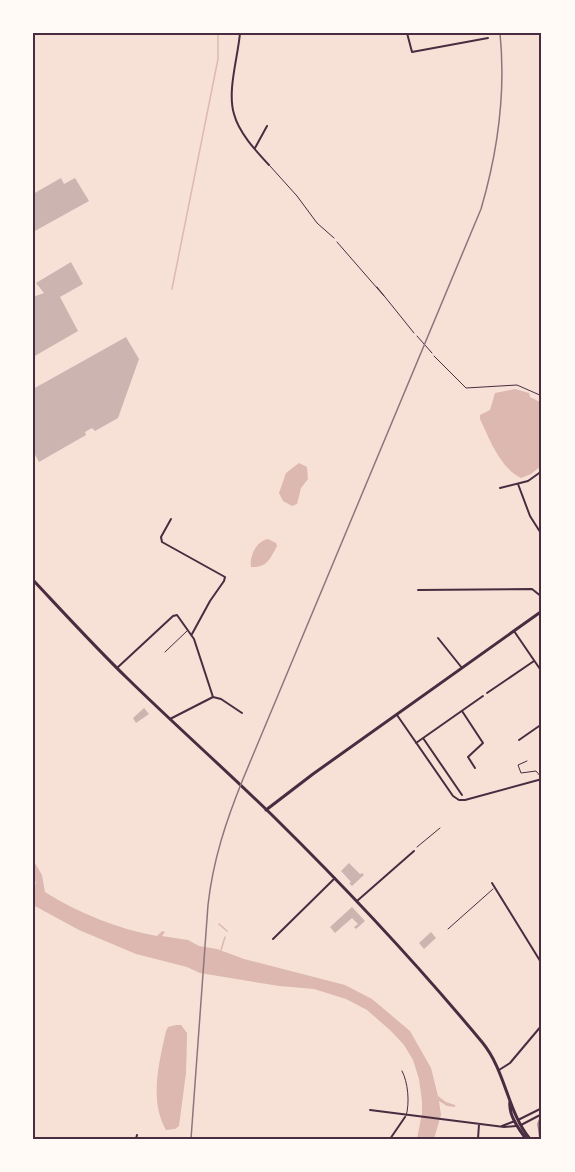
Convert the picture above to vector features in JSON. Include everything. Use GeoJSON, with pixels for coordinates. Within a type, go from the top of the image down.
{"type":"FeatureCollection","features":[{"type":"Feature","properties":{"kind":"main road"},"geometry":{"type":"LineString","coordinates":[[33,580],[117,668],[335,878],[479,1038],[500,1070],[510,1108],[526,1139]]}},
{"type":"Feature","properties":{"kind":"main road"},"geometry":{"type":"LineString","coordinates":[[266,810],[542,611]]}},
{"type":"Feature","properties":{"kind":"main road"},"geometry":{"type":"LineString","coordinates":[[519,1125],[530,1139]]}},
{"type":"Feature","properties":{"kind":"street"},"geometry":{"type":"LineString","coordinates":[[240,33],[232,105],[237,123],[269,165]]}},
{"type":"Feature","properties":{"kind":"street"},"geometry":{"type":"LineString","coordinates":[[407,33],[412,52],[488,38]]}},
{"type":"Feature","properties":{"kind":"street"},"geometry":{"type":"LineString","coordinates":[[255,148],[267,126]]}},
{"type":"Feature","properties":{"kind":"street"},"geometry":{"type":"LineString","coordinates":[[500,488],[531,479],[542,471]]}},
{"type":"Feature","properties":{"kind":"street"},"geometry":{"type":"LineString","coordinates":[[518,484],[530,516],[542,535]]}},
{"type":"Feature","properties":{"kind":"street"},"geometry":{"type":"LineString","coordinates":[[171,519],[161,537],[162,542],[224,575],[225,579],[192,634]]}},
{"type":"Feature","properties":{"kind":"street"},"geometry":{"type":"LineString","coordinates":[[418,590],[532,589],[542,597]]}},
{"type":"Feature","properties":{"kind":"street"},"geometry":{"type":"LineString","coordinates":[[117,668],[174,615],[177,615],[192,634],[213,697]]}},
{"type":"Feature","properties":{"kind":"street"},"geometry":{"type":"LineString","coordinates":[[514,631],[542,672]]}},
{"type":"Feature","properties":{"kind":"street"},"geometry":{"type":"LineString","coordinates":[[438,638],[462,668]]}},
{"type":"Feature","properties":{"kind":"street"},"geometry":{"type":"LineString","coordinates":[[487,693],[534,661]]}},
{"type":"Feature","properties":{"kind":"street"},"geometry":{"type":"LineString","coordinates":[[416,743],[483,696]]}},
{"type":"Feature","properties":{"kind":"street"},"geometry":{"type":"LineString","coordinates":[[170,719],[213,697],[222,699],[242,713]]}},
{"type":"Feature","properties":{"kind":"street"},"geometry":{"type":"LineString","coordinates":[[462,711],[483,743],[468,757],[475,768]]}},
{"type":"Feature","properties":{"kind":"street"},"geometry":{"type":"LineString","coordinates":[[396,715],[453,796],[459,800],[542,779]]}},
{"type":"Feature","properties":{"kind":"street"},"geometry":{"type":"LineString","coordinates":[[519,740],[542,724]]}},
{"type":"Feature","properties":{"kind":"street"},"geometry":{"type":"LineString","coordinates":[[423,738],[462,795]]}},
{"type":"Feature","properties":{"kind":"street"},"geometry":{"type":"LineString","coordinates":[[357,901],[414,850]]}},
{"type":"Feature","properties":{"kind":"street"},"geometry":{"type":"LineString","coordinates":[[273,939],[335,878]]}},
{"type":"Feature","properties":{"kind":"street"},"geometry":{"type":"LineString","coordinates":[[492,883],[542,964]]}},
{"type":"Feature","properties":{"kind":"street"},"geometry":{"type":"LineString","coordinates":[[500,1070],[510,1063],[542,1025]]}},
{"type":"Feature","properties":{"kind":"street"},"geometry":{"type":"LineString","coordinates":[[502,1126],[542,1108]]}},
{"type":"Feature","properties":{"kind":"street"},"geometry":{"type":"LineString","coordinates":[[370,1110],[412,1117],[502,1126],[519,1125],[542,1114]]}},
{"type":"Feature","properties":{"kind":"street"},"geometry":{"type":"LineString","coordinates":[[390,1139],[406,1116]]}},
{"type":"Feature","properties":{"kind":"street"},"geometry":{"type":"LineString","coordinates":[[479,1124],[479,1138]]}},
{"type":"Feature","properties":{"kind":"lane"},"geometry":{"type":"LineString","coordinates":[[269,165],[297,196],[317,223],[334,238]]}},
{"type":"Feature","properties":{"kind":"lane"},"geometry":{"type":"LineString","coordinates":[[417,336],[432,352]]}},
{"type":"Feature","properties":{"kind":"lane"},"geometry":{"type":"LineString","coordinates":[[165,652],[188,630]]}},
{"type":"Feature","properties":{"kind":"lane"},"geometry":{"type":"LineString","coordinates":[[527,761],[518,765],[520,773],[537,771],[542,779]]}},
{"type":"Feature","properties":{"kind":"lane"},"geometry":{"type":"LineString","coordinates":[[448,929],[495,887]]}},
{"type":"Feature","properties":{"kind":"lane"},"geometry":{"type":"LineString","coordinates":[[402,1071],[407,1091],[406,1116]]}},
{"type":"Feature","properties":{"kind":"path"},"geometry":{"type":"LineString","coordinates":[[334,238],[417,336]]}},
{"type":"Feature","properties":{"kind":"path"},"geometry":{"type":"LineString","coordinates":[[432,352],[466,388],[517,385],[542,396]]}},
{"type":"Feature","properties":{"kind":"path"},"geometry":{"type":"LineString","coordinates":[[414,850],[440,828]]}},
{"type":"Feature","properties":{"kind":"shaded area"},"geometry":{"type":"Polygon","coordinates":[[[515,389],[529,393],[530,397],[542,403],[542,465],[531,474],[521,478],[501,460],[480,419],[480,415],[490,410],[495,393],[515,389]]]}},
{"type":"Feature","properties":{"kind":"shaded area"},"geometry":{"type":"Polygon","coordinates":[[[299,463],[307,467],[308,479],[301,488],[297,504],[292,506],[283,501],[279,493],[286,473],[299,463]]]}},
{"type":"Feature","properties":{"kind":"shaded area"},"geometry":{"type":"Polygon","coordinates":[[[268,539],[277,546],[272,555],[261,566],[251,567],[254,550],[268,539]]]}},
{"type":"Feature","properties":{"kind":"shaded area"},"geometry":{"type":"Polygon","coordinates":[[[33,860],[42,875],[45,892],[99,919],[157,936],[162,931],[165,932],[162,936],[188,940],[199,946],[217,949],[244,959],[345,985],[372,999],[410,1031],[431,1068],[438,1096],[455,1107],[447,1106],[439,1101],[441,1115],[434,1139],[417,1139],[422,1101],[413,1060],[404,1045],[367,1010],[346,999],[314,989],[279,986],[200,973],[187,967],[136,954],[79,930],[33,905],[33,885],[36,884],[33,860]]]}},
{"type":"Feature","properties":{"kind":"shaded area"},"geometry":{"type":"Polygon","coordinates":[[[181,1025],[187,1033],[186,1073],[179,1126],[166,1130],[158,1106],[157,1081],[166,1031],[168,1027],[181,1025]]]}},
{"type":"Feature","properties":{"kind":"building"},"geometry":{"type":"Polygon","coordinates":[[[61,178],[64,184],[75,178],[89,201],[33,232],[33,194],[61,178]]]}},
{"type":"Feature","properties":{"kind":"building"},"geometry":{"type":"Polygon","coordinates":[[[71,262],[83,284],[60,297],[78,331],[33,357],[33,297],[44,293],[36,283],[71,262]]]}},
{"type":"Feature","properties":{"kind":"building"},"geometry":{"type":"Polygon","coordinates":[[[126,337],[139,359],[118,418],[95,431],[92,428],[85,432],[86,435],[39,462],[33,451],[33,389],[126,337]]]}},
{"type":"Feature","properties":{"kind":"building"},"geometry":{"type":"Polygon","coordinates":[[[144,708],[149,714],[136,723],[133,718],[144,708]]]}},
{"type":"Feature","properties":{"kind":"building"},"geometry":{"type":"Polygon","coordinates":[[[349,863],[364,875],[352,886],[341,871],[349,863]]]}},
{"type":"Feature","properties":{"kind":"building"},"geometry":{"type":"Polygon","coordinates":[[[352,907],[365,921],[356,929],[354,927],[358,924],[352,918],[335,933],[330,927],[352,907]]]}},
{"type":"Feature","properties":{"kind":"building"},"geometry":{"type":"Polygon","coordinates":[[[431,932],[436,938],[424,949],[419,943],[431,932]]]}},
{"type":"Feature","properties":{"kind":"waterway"},"geometry":{"type":"LineString","coordinates":[[172,289],[218,59],[218,33]]}},
{"type":"Feature","properties":{"kind":"waterway"},"geometry":{"type":"LineString","coordinates":[[219,924],[227,931]]}},
{"type":"Feature","properties":{"kind":"waterway"},"geometry":{"type":"LineString","coordinates":[[221,950],[225,937]]}},
{"type":"Feature","properties":{"kind":"tram line"},"geometry":{"type":"LineString","coordinates":[[540,1139],[538,1124],[542,1112]]}},
{"type":"Feature","properties":{"kind":"railway"},"geometry":{"type":"LineString","coordinates":[[191,1139],[208,905],[221,841],[243,779],[481,209],[492,165],[499,122],[502,78],[500,33]]}}]}
